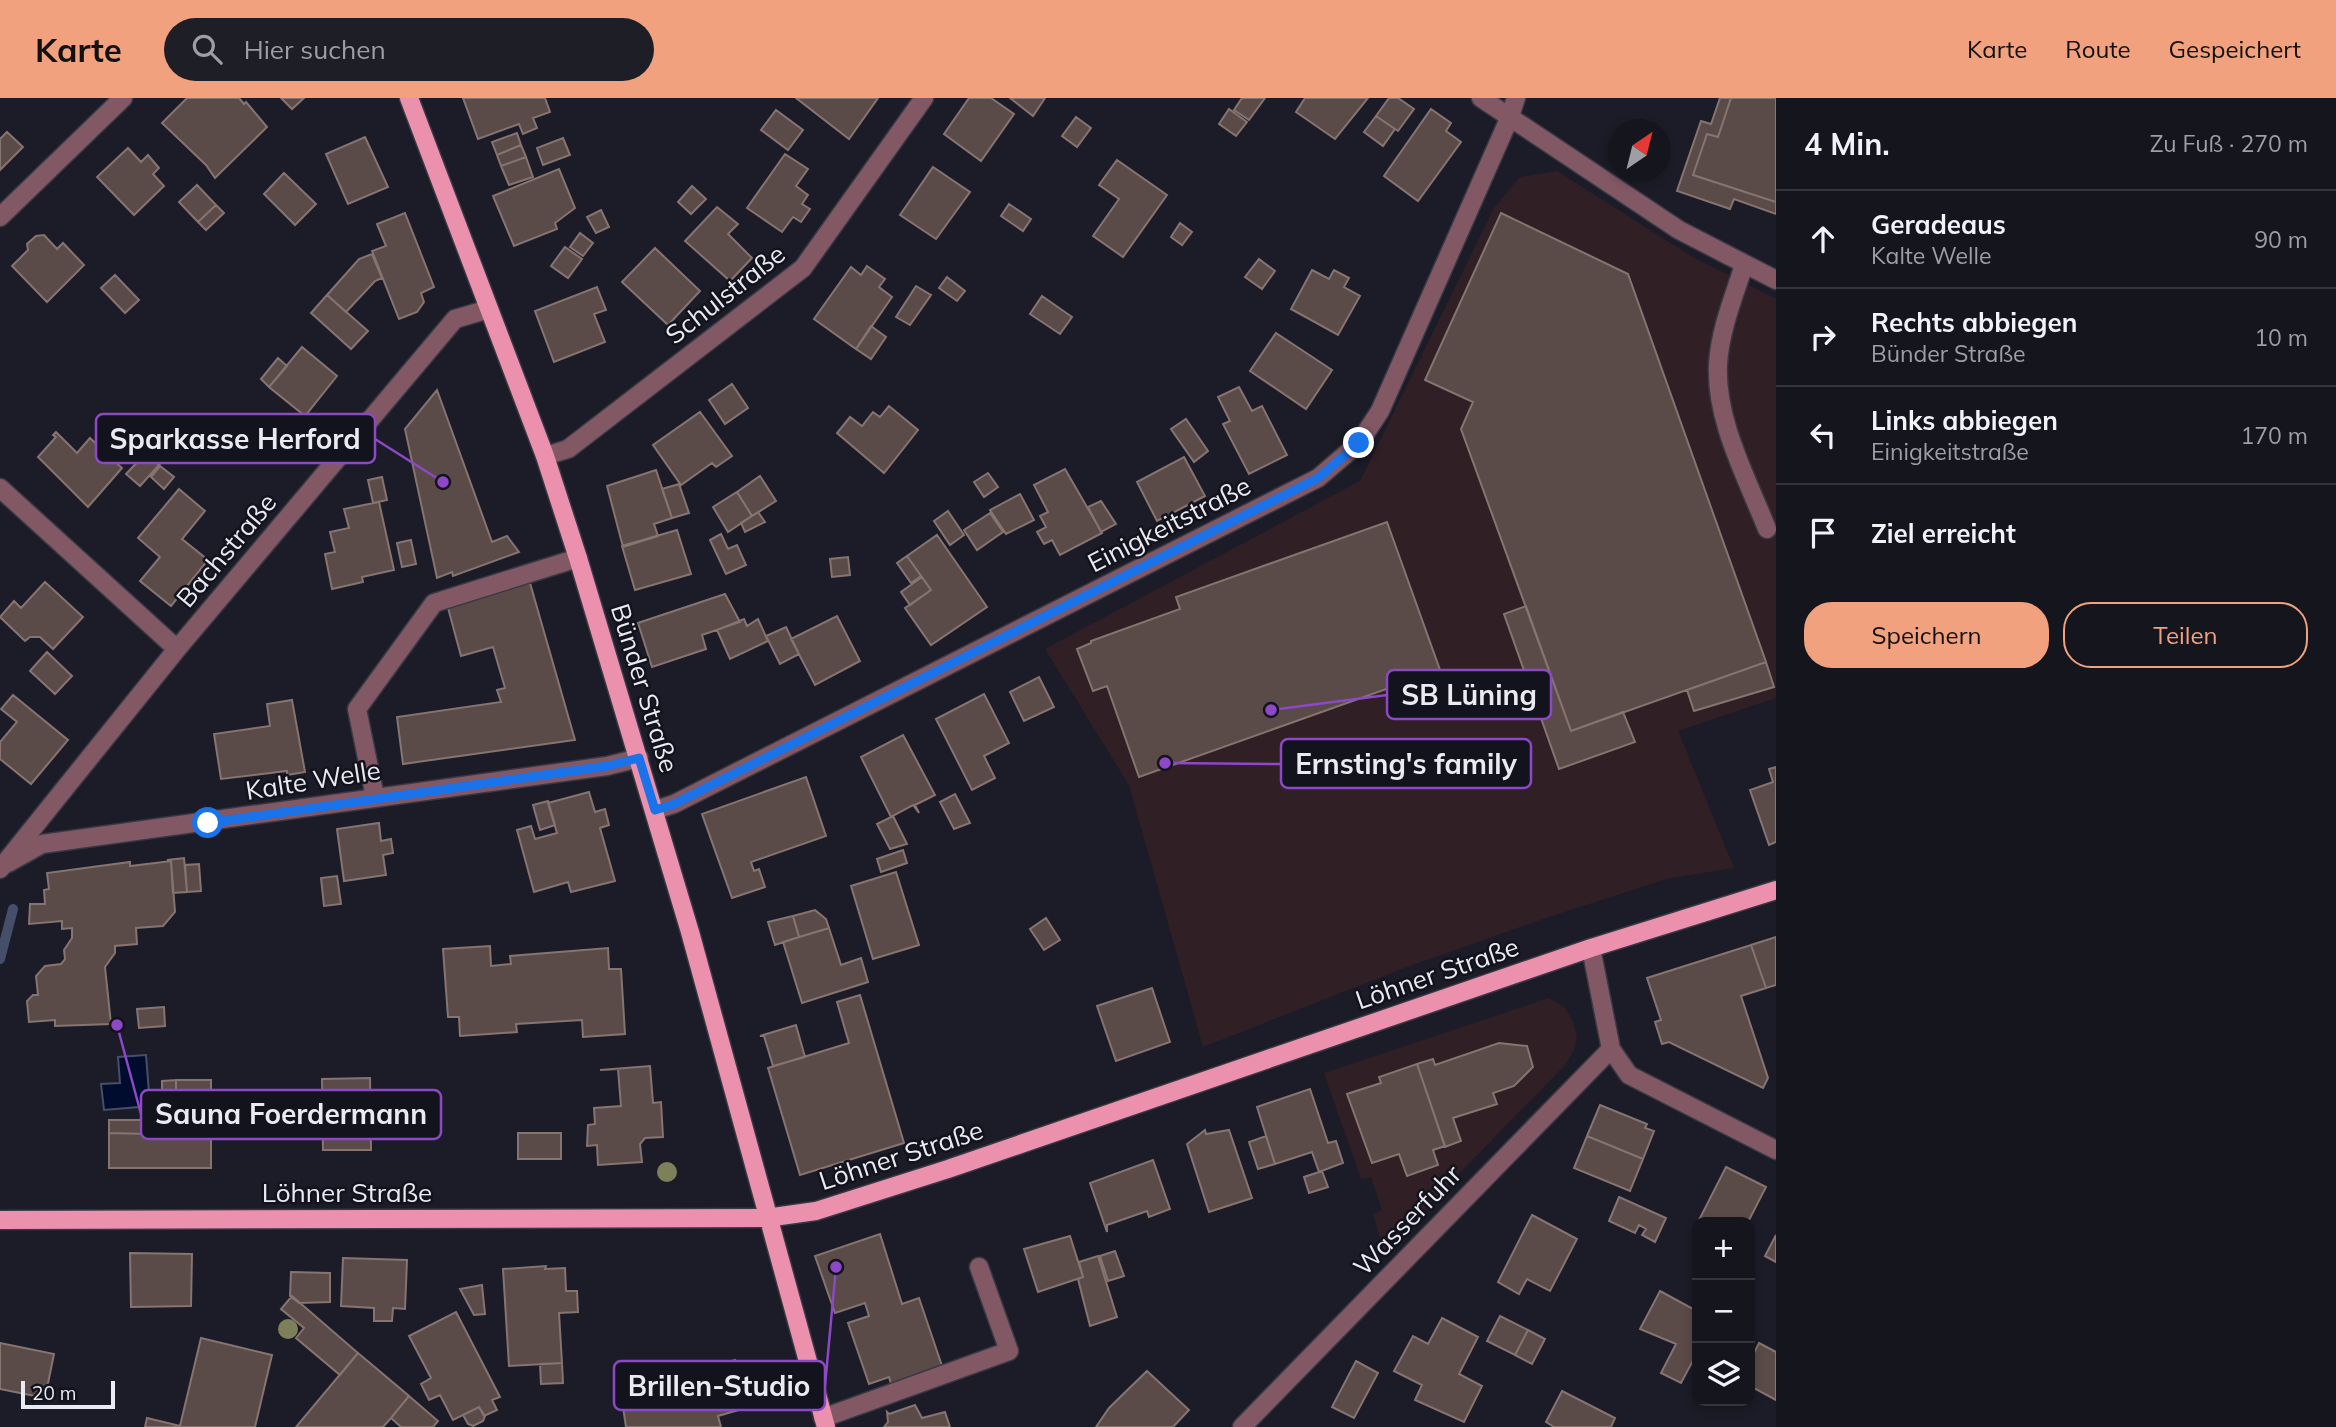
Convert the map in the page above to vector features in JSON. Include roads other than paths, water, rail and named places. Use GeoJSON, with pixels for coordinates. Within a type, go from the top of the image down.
{"type":"FeatureCollection","features":[{"type":"Feature","properties":{"kind":"main road","name":"Bünder Straße"},"geometry":{"type":"LineString","coordinates":[[409,98],[545,456],[578,558],[655,810],[766,1218],[825,1422]]}},
{"type":"Feature","properties":{"kind":"main road","name":"Löhner Straße"},"geometry":{"type":"LineString","coordinates":[[0,1220],[766,1218],[816,1211],[948,1169],[1591,947],[1776,890]]}},
{"type":"Feature","properties":{"kind":"street"},"geometry":{"type":"LineString","coordinates":[[0,217],[122,98]]}},
{"type":"Feature","properties":{"kind":"street","name":"Schulstraße"},"geometry":{"type":"LineString","coordinates":[[545,456],[568,449],[803,268],[924,98]]}},
{"type":"Feature","properties":{"kind":"street"},"geometry":{"type":"LineString","coordinates":[[1481,98],[1679,230],[1776,280]]}},
{"type":"Feature","properties":{"kind":"street","name":"Einigkeitstraße"},"geometry":{"type":"LineString","coordinates":[[655,810],[674,804],[1318,478],[1359,443],[1380,411],[1510,119],[1516,98]]}},
{"type":"Feature","properties":{"kind":"street"},"geometry":{"type":"LineString","coordinates":[[1744,265],[1728,315],[1718,365],[1726,423],[1767,529]]}},
{"type":"Feature","properties":{"kind":"street","name":"Bachstraße"},"geometry":{"type":"LineString","coordinates":[[1,866],[177,649],[455,319],[489,309]]}},
{"type":"Feature","properties":{"kind":"street","name":"Bachstraße"},"geometry":{"type":"LineString","coordinates":[[0,488],[177,649]]}},
{"type":"Feature","properties":{"kind":"street"},"geometry":{"type":"LineString","coordinates":[[375,797],[357,709],[434,603],[578,558]]}},
{"type":"Feature","properties":{"kind":"street","name":"Kalte Welle"},"geometry":{"type":"LineString","coordinates":[[1,866],[42,844],[607,766],[639,758]]}},
{"type":"Feature","properties":{"kind":"street"},"geometry":{"type":"LineString","coordinates":[[1591,947],[1611,1049],[1629,1075],[1776,1150]]}},
{"type":"Feature","properties":{"kind":"street","name":"Wasserfuhr"},"geometry":{"type":"LineString","coordinates":[[1242,1427],[1611,1049]]}},
{"type":"Feature","properties":{"kind":"street"},"geometry":{"type":"LineString","coordinates":[[825,1422],[1009,1351],[979,1267]]}},
{"type":"Feature","properties":{"kind":"water"},"geometry":{"type":"Polygon","coordinates":[[[146,1055],[150,1106],[104,1110],[101,1084],[120,1083],[118,1057],[146,1055]]]}},
{"type":"Feature","properties":{"kind":"waterway"},"geometry":{"type":"LineString","coordinates":[[0,959],[13,909]]}},
{"type":"Feature","properties":{"kind":"place","name":"Sparkasse Herford"},"geometry":{"type":"Point","coordinates":[443,482]}},
{"type":"Feature","properties":{"kind":"place","name":"SB Lüning"},"geometry":{"type":"Point","coordinates":[1271,710]}},
{"type":"Feature","properties":{"kind":"place","name":"Ernsting's family"},"geometry":{"type":"Point","coordinates":[1165,763]}},
{"type":"Feature","properties":{"kind":"place","name":"Sauna Foerdermann"},"geometry":{"type":"Point","coordinates":[117,1025]}},
{"type":"Feature","properties":{"kind":"place","name":"Brillen-Studio"},"geometry":{"type":"Point","coordinates":[836,1267]}}]}
